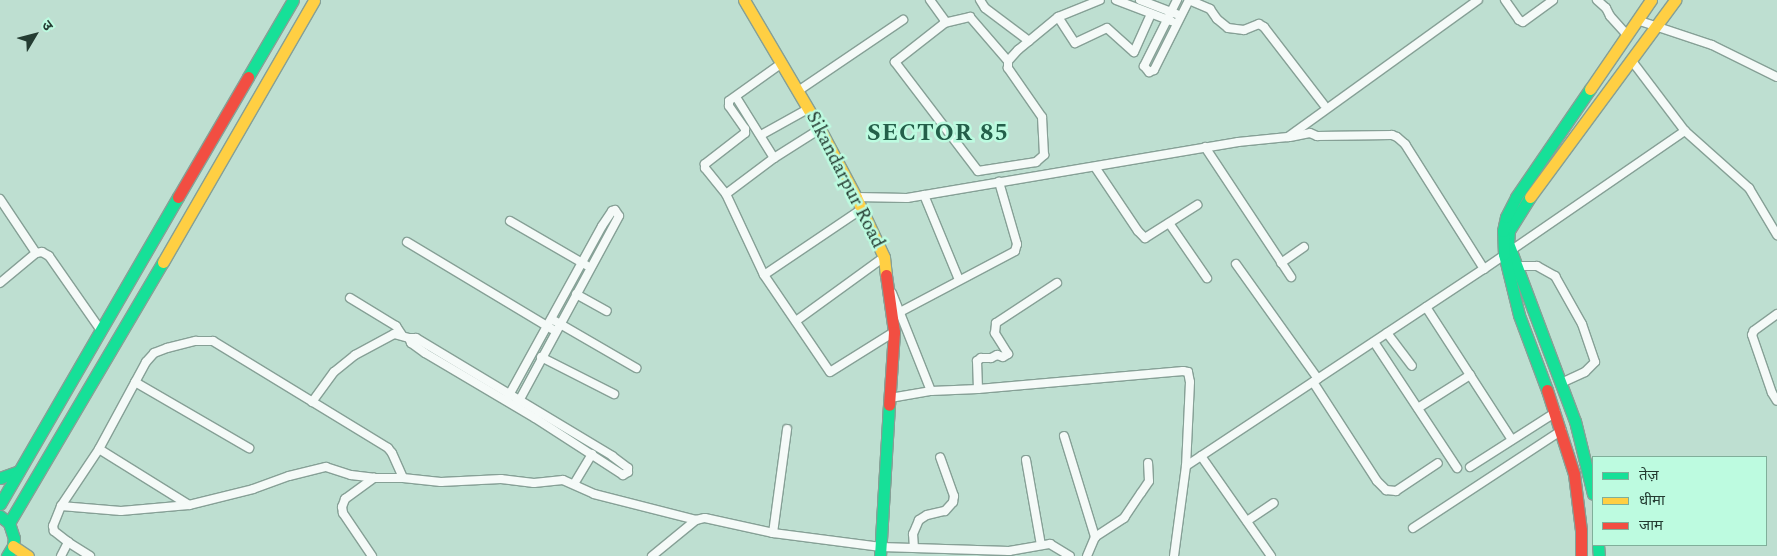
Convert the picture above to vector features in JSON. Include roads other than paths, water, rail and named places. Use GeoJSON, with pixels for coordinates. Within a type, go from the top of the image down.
{"type":"FeatureCollection","features":[{"type":"Feature","properties":{"kind":"street"},"geometry":{"type":"LineString","coordinates":[[0,504],[115,302],[294,0]]}},
{"type":"Feature","properties":{"kind":"street"},"geometry":{"type":"LineString","coordinates":[[28,556],[10,551],[14,538],[4,520],[134,312],[314,0]]}},
{"type":"Feature","properties":{"kind":"street","name":"Sikandarpur Road"},"geometry":{"type":"LineString","coordinates":[[744,0],[820,129],[856,197],[884,257],[894,332],[880,552]]}},
{"type":"Feature","properties":{"kind":"street"},"geometry":{"type":"LineString","coordinates":[[930,0],[946,22],[944,24]]}},
{"type":"Feature","properties":{"kind":"street"},"geometry":{"type":"LineString","coordinates":[[980,0],[985,8],[1029,41]]}},
{"type":"Feature","properties":{"kind":"street"},"geometry":{"type":"LineString","coordinates":[[1008,61],[1058,17],[1100,0]]}},
{"type":"Feature","properties":{"kind":"street"},"geometry":{"type":"LineString","coordinates":[[1111,0],[1117,0],[1151,14],[1181,16]]}},
{"type":"Feature","properties":{"kind":"street"},"geometry":{"type":"LineString","coordinates":[[1140,0],[1169,16],[1177,24]]}},
{"type":"Feature","properties":{"kind":"street"},"geometry":{"type":"LineString","coordinates":[[1177,0],[1144,66],[1149,72],[1154,70],[1189,0],[1210,9],[1217,19],[1228,28],[1244,30],[1259,24],[1264,27],[1324,105]]}},
{"type":"Feature","properties":{"kind":"street"},"geometry":{"type":"LineString","coordinates":[[1288,137],[1478,0]]}},
{"type":"Feature","properties":{"kind":"street"},"geometry":{"type":"LineString","coordinates":[[1505,0],[1519,20],[1523,22],[1553,0]]}},
{"type":"Feature","properties":{"kind":"street"},"geometry":{"type":"LineString","coordinates":[[1597,0],[1606,8],[1610,16],[1627,35]]}},
{"type":"Feature","properties":{"kind":"street"},"geometry":{"type":"LineString","coordinates":[[1606,8],[1612,0]]}},
{"type":"Feature","properties":{"kind":"street"},"geometry":{"type":"LineString","coordinates":[[1581,556],[1579,504],[1574,474],[1556,412],[1519,315],[1503,231],[1506,217],[1516,197],[1651,0]]}},
{"type":"Feature","properties":{"kind":"street"},"geometry":{"type":"LineString","coordinates":[[1592,489],[1583,446],[1561,382],[1517,266],[1507,252],[1509,230],[1523,208],[1675,0]]}},
{"type":"Feature","properties":{"kind":"street"},"geometry":{"type":"LineString","coordinates":[[1058,17],[1075,43],[1107,28],[1134,52],[1151,14]]}},
{"type":"Feature","properties":{"kind":"street"},"geometry":{"type":"LineString","coordinates":[[970,17],[1008,61],[1008,68],[1042,117],[1044,156],[1036,162],[978,171],[895,62],[944,24],[970,17]]}},
{"type":"Feature","properties":{"kind":"street"},"geometry":{"type":"LineString","coordinates":[[798,90],[903,20]]}},
{"type":"Feature","properties":{"kind":"street"},"geometry":{"type":"LineString","coordinates":[[1637,20],[1712,45],[1777,77]]}},
{"type":"Feature","properties":{"kind":"street"},"geometry":{"type":"LineString","coordinates":[[1632,61],[1685,131],[1732,170],[1749,188],[1759,201],[1777,235]]}},
{"type":"Feature","properties":{"kind":"street"},"geometry":{"type":"LineString","coordinates":[[782,63],[729,101],[729,106],[745,129],[745,133],[704,166],[726,194],[764,275],[831,372],[894,332]]}},
{"type":"Feature","properties":{"kind":"street"},"geometry":{"type":"LineString","coordinates":[[736,97],[774,158]]}},
{"type":"Feature","properties":{"kind":"street"},"geometry":{"type":"LineString","coordinates":[[761,135],[808,108]]}},
{"type":"Feature","properties":{"kind":"street"},"geometry":{"type":"LineString","coordinates":[[726,194],[774,158],[820,129]]}},
{"type":"Feature","properties":{"kind":"street"},"geometry":{"type":"LineString","coordinates":[[1186,466],[1484,269],[1685,131]]}},
{"type":"Feature","properties":{"kind":"street"},"geometry":{"type":"LineString","coordinates":[[856,197],[907,198],[1205,147],[1310,133],[1317,136],[1392,135],[1405,144],[1484,269]]}},
{"type":"Feature","properties":{"kind":"street"},"geometry":{"type":"LineString","coordinates":[[1205,147],[1291,277]]}},
{"type":"Feature","properties":{"kind":"street"},"geometry":{"type":"LineString","coordinates":[[1095,167],[1142,236],[1149,237],[1197,205]]}},
{"type":"Feature","properties":{"kind":"street"},"geometry":{"type":"LineString","coordinates":[[900,312],[1015,251],[1017,244],[1000,182]]}},
{"type":"Feature","properties":{"kind":"street"},"geometry":{"type":"LineString","coordinates":[[924,195],[959,280]]}},
{"type":"Feature","properties":{"kind":"street"},"geometry":{"type":"LineString","coordinates":[[0,200],[36,253]]}},
{"type":"Feature","properties":{"kind":"street"},"geometry":{"type":"LineString","coordinates":[[764,275],[862,209]]}},
{"type":"Feature","properties":{"kind":"street"},"geometry":{"type":"LineString","coordinates":[[508,398],[602,226],[612,211],[615,210],[619,216],[541,357],[518,404]]}},
{"type":"Feature","properties":{"kind":"street"},"geometry":{"type":"LineString","coordinates":[[510,221],[591,268]]}},
{"type":"Feature","properties":{"kind":"street"},"geometry":{"type":"LineString","coordinates":[[1169,223],[1208,278]]}},
{"type":"Feature","properties":{"kind":"street"},"geometry":{"type":"LineString","coordinates":[[407,242],[550,323],[636,368]]}},
{"type":"Feature","properties":{"kind":"street"},"geometry":{"type":"LineString","coordinates":[[1280,262],[1304,247]]}},
{"type":"Feature","properties":{"kind":"street"},"geometry":{"type":"LineString","coordinates":[[1,281],[36,253],[42,252],[49,256],[100,329]]}},
{"type":"Feature","properties":{"kind":"street"},"geometry":{"type":"LineString","coordinates":[[796,321],[884,257]]}},
{"type":"Feature","properties":{"kind":"street"},"geometry":{"type":"LineString","coordinates":[[1236,264],[1316,380],[1377,481],[1386,490],[1396,491],[1438,464]]}},
{"type":"Feature","properties":{"kind":"street"},"geometry":{"type":"LineString","coordinates":[[1517,266],[1537,266],[1555,276],[1582,324],[1594,362],[1585,372],[1561,382]]}},
{"type":"Feature","properties":{"kind":"street"},"geometry":{"type":"LineString","coordinates":[[978,389],[977,361],[996,355],[1004,357],[1008,354],[995,333],[996,323],[1057,283]]}},
{"type":"Feature","properties":{"kind":"street"},"geometry":{"type":"LineString","coordinates":[[889,287],[931,391]]}},
{"type":"Feature","properties":{"kind":"street"},"geometry":{"type":"LineString","coordinates":[[576,294],[607,311]]}},
{"type":"Feature","properties":{"kind":"street"},"geometry":{"type":"LineString","coordinates":[[350,298],[396,326],[411,344],[424,353],[508,398],[612,456],[628,468],[628,472],[623,475],[518,404]]}},
{"type":"Feature","properties":{"kind":"street"},"geometry":{"type":"LineString","coordinates":[[115,302],[134,312]]}},
{"type":"Feature","properties":{"kind":"street"},"geometry":{"type":"LineString","coordinates":[[1426,307],[1512,440]]}},
{"type":"Feature","properties":{"kind":"street"},"geometry":{"type":"LineString","coordinates":[[1777,314],[1754,331],[1752,335],[1772,394],[1777,401]]}},
{"type":"Feature","properties":{"kind":"street"},"geometry":{"type":"LineString","coordinates":[[1387,333],[1412,366]]}},
{"type":"Feature","properties":{"kind":"street"},"geometry":{"type":"LineString","coordinates":[[312,402],[326,381],[343,364],[387,336],[394,334],[406,337]]}},
{"type":"Feature","properties":{"kind":"street"},"geometry":{"type":"LineString","coordinates":[[90,556],[54,531],[53,526],[61,506],[99,449],[146,362],[154,353],[167,348],[206,340],[213,341],[388,448],[403,478]]}},
{"type":"Feature","properties":{"kind":"street"},"geometry":{"type":"LineString","coordinates":[[1374,342],[1457,468]]}},
{"type":"Feature","properties":{"kind":"street"},"geometry":{"type":"LineString","coordinates":[[541,357],[614,394]]}},
{"type":"Feature","properties":{"kind":"street"},"geometry":{"type":"LineString","coordinates":[[890,398],[931,391],[1188,372],[1190,382],[1186,466],[1174,556]]}},
{"type":"Feature","properties":{"kind":"street"},"geometry":{"type":"LineString","coordinates":[[1418,408],[1470,375]]}},
{"type":"Feature","properties":{"kind":"street"},"geometry":{"type":"LineString","coordinates":[[135,382],[250,448]]}},
{"type":"Feature","properties":{"kind":"street"},"geometry":{"type":"LineString","coordinates":[[1470,466],[1556,412]]}},
{"type":"Feature","properties":{"kind":"street"},"geometry":{"type":"LineString","coordinates":[[773,533],[787,429]]}},
{"type":"Feature","properties":{"kind":"street"},"geometry":{"type":"LineString","coordinates":[[1413,528],[1562,430]]}},
{"type":"Feature","properties":{"kind":"street"},"geometry":{"type":"LineString","coordinates":[[1064,436],[1095,537]]}},
{"type":"Feature","properties":{"kind":"street"},"geometry":{"type":"LineString","coordinates":[[99,449],[190,505]]}},
{"type":"Feature","properties":{"kind":"street"},"geometry":{"type":"LineString","coordinates":[[574,484],[592,454]]}},
{"type":"Feature","properties":{"kind":"street"},"geometry":{"type":"LineString","coordinates":[[1201,456],[1271,556]]}},
{"type":"Feature","properties":{"kind":"street"},"geometry":{"type":"LineString","coordinates":[[914,548],[913,534],[919,520],[927,515],[945,511],[953,502],[954,496],[940,457]]}},
{"type":"Feature","properties":{"kind":"street"},"geometry":{"type":"LineString","coordinates":[[1026,460],[1041,545]]}},
{"type":"Feature","properties":{"kind":"street"},"geometry":{"type":"LineString","coordinates":[[1087,556],[1095,537],[1124,518],[1130,510],[1149,481],[1148,463]]}},
{"type":"Feature","properties":{"kind":"street"},"geometry":{"type":"LineString","coordinates":[[61,506],[120,511],[190,505],[253,489],[289,476],[326,467],[351,475],[441,482],[501,479],[534,483],[564,480],[594,494],[696,520]]}},
{"type":"Feature","properties":{"kind":"street"},"geometry":{"type":"LineString","coordinates":[[0,478],[19,471]]}},
{"type":"Feature","properties":{"kind":"street"},"geometry":{"type":"LineString","coordinates":[[372,556],[343,513],[342,507],[345,499],[374,478]]}},
{"type":"Feature","properties":{"kind":"street"},"geometry":{"type":"LineString","coordinates":[[1246,521],[1274,503]]}},
{"type":"Feature","properties":{"kind":"street"},"geometry":{"type":"LineString","coordinates":[[652,556],[696,520],[705,518],[773,533],[880,552],[914,548],[987,553],[1050,544],[1070,556]]}},
{"type":"Feature","properties":{"kind":"street"},"geometry":{"type":"LineString","coordinates":[[61,556],[68,542]]}},
{"type":"Feature","properties":{"kind":"district","name":"SECTOR 85"},"geometry":{"type":"Point","coordinates":[938,134]}}]}
